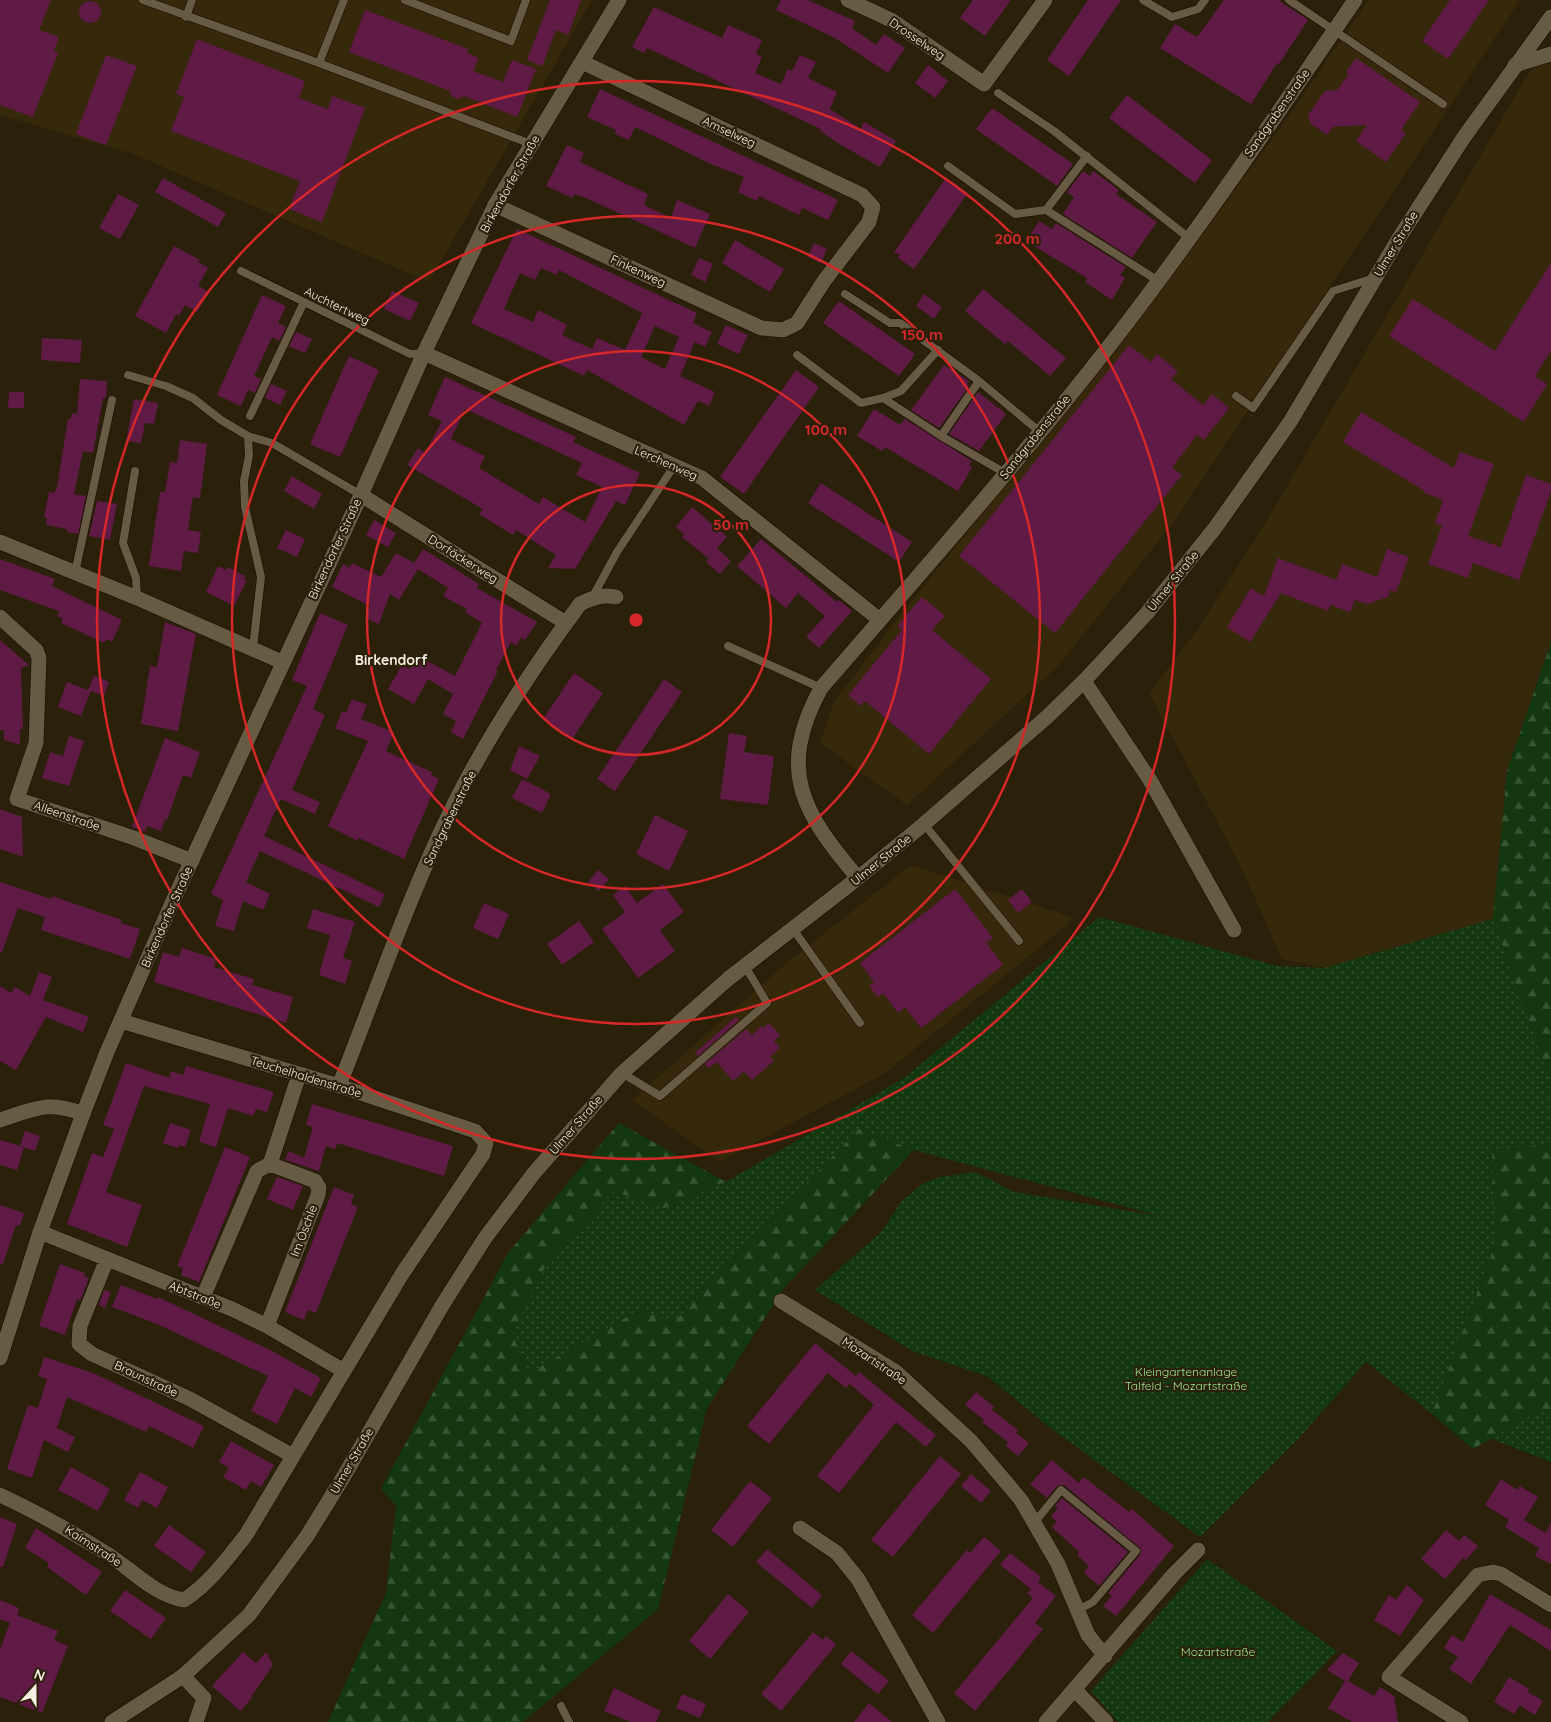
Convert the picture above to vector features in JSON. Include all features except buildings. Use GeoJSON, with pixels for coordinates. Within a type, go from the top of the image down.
{"type":"FeatureCollection","features":[{"type":"Feature","properties":{"kind":"street","name":"Birkendorfer Straße"},"geometry":{"type":"LineString","coordinates":[[0,1358],[40,1232],[83,1114],[121,1021],[282,662],[424,353],[495,206],[619,0]]}},
{"type":"Feature","properties":{"kind":"street","name":"Drosselweg"},"geometry":{"type":"LineString","coordinates":[[848,0],[891,20],[984,84],[1045,0]]}},
{"type":"Feature","properties":{"kind":"street","name":"Sandgrabenstraße"},"geometry":{"type":"LineString","coordinates":[[858,878],[814,820],[800,782],[798,759],[802,731],[821,688],[1005,474],[1131,317],[1189,238],[1355,0]]}},
{"type":"Feature","properties":{"kind":"street","name":"Ulmer Straße"},"geometry":{"type":"LineString","coordinates":[[117,1720],[183,1676],[249,1615],[307,1536],[443,1304],[485,1238],[534,1173],[622,1072],[745,966],[924,824],[1084,681],[1147,613],[1214,528],[1290,422],[1464,136],[1551,17]]}},
{"type":"Feature","properties":{"kind":"street"},"geometry":{"type":"LineString","coordinates":[[1515,65],[1551,54]]}},
{"type":"Feature","properties":{"kind":"street","name":"Amselweg"},"geometry":{"type":"LineString","coordinates":[[582,62],[862,195],[873,207],[869,222],[824,281],[797,323],[783,330]]}},
{"type":"Feature","properties":{"kind":"street","name":"Finkenweg"},"geometry":{"type":"LineString","coordinates":[[495,206],[762,328],[783,330]]}},
{"type":"Feature","properties":{"kind":"street","name":"Lerchenweg"},"geometry":{"type":"LineString","coordinates":[[424,353],[702,478],[880,620]]}},
{"type":"Feature","properties":{"kind":"street","name":"Dorfäckerweg"},"geometry":{"type":"LineString","coordinates":[[360,495],[566,623]]}},
{"type":"Feature","properties":{"kind":"street"},"geometry":{"type":"LineString","coordinates":[[0,542],[137,598],[282,662]]}},
{"type":"Feature","properties":{"kind":"street"},"geometry":{"type":"LineString","coordinates":[[592,598],[609,595],[616,597]]}},
{"type":"Feature","properties":{"kind":"street","name":"Sandgrabenstraße"},"geometry":{"type":"LineString","coordinates":[[340,1086],[426,869],[467,780],[508,709],[566,623],[580,604],[592,598]]}},
{"type":"Feature","properties":{"kind":"street","name":"Alleenstraße"},"geometry":{"type":"LineString","coordinates":[[0,617],[36,650],[39,658],[36,743],[17,799],[134,838],[192,862]]}},
{"type":"Feature","properties":{"kind":"street"},"geometry":{"type":"LineString","coordinates":[[1084,681],[1150,780],[1234,930]]}},
{"type":"Feature","properties":{"kind":"street","name":"Teuchelhaldenstraße"},"geometry":{"type":"LineString","coordinates":[[121,1021],[340,1086],[476,1132],[486,1142],[484,1154],[402,1274],[344,1370]]}},
{"type":"Feature","properties":{"kind":"street"},"geometry":{"type":"LineString","coordinates":[[203,1297],[258,1171],[270,1164],[299,1074]]}},
{"type":"Feature","properties":{"kind":"street"},"geometry":{"type":"LineString","coordinates":[[0,1120],[42,1106],[60,1106],[83,1114]]}},
{"type":"Feature","properties":{"kind":"street","name":"Im Öschle"},"geometry":{"type":"LineString","coordinates":[[267,1326],[318,1195],[319,1188],[315,1181],[270,1164]]}},
{"type":"Feature","properties":{"kind":"street","name":"Abtstraße"},"geometry":{"type":"LineString","coordinates":[[40,1232],[203,1297],[267,1326],[344,1370]]}},
{"type":"Feature","properties":{"kind":"street","name":"Braunstraße"},"geometry":{"type":"LineString","coordinates":[[107,1259],[80,1326],[79,1344],[92,1354],[190,1399],[293,1456]]}},
{"type":"Feature","properties":{"kind":"street","name":"Mozartstraße"},"geometry":{"type":"LineString","coordinates":[[781,1301],[896,1372],[971,1441],[1021,1500],[1058,1564],[1088,1635],[1105,1656]]}},
{"type":"Feature","properties":{"kind":"street"},"geometry":{"type":"LineString","coordinates":[[293,1456],[344,1370]]}},
{"type":"Feature","properties":{"kind":"street","name":"Kaimstraße"},"geometry":{"type":"LineString","coordinates":[[0,1495],[52,1519],[112,1557],[170,1598],[184,1600],[197,1591],[216,1573],[246,1535],[293,1456]]}},
{"type":"Feature","properties":{"kind":"street"},"geometry":{"type":"LineString","coordinates":[[800,1528],[837,1553],[858,1579],[938,1722]]}},
{"type":"Feature","properties":{"kind":"street"},"geometry":{"type":"LineString","coordinates":[[1046,1722],[1174,1574],[1198,1550]]}},
{"type":"Feature","properties":{"kind":"street"},"geometry":{"type":"LineString","coordinates":[[1461,1722],[1389,1677],[1478,1575],[1493,1572],[1501,1574],[1551,1604]]}},
{"type":"Feature","properties":{"kind":"street"},"geometry":{"type":"LineString","coordinates":[[183,1676],[204,1698],[196,1722]]}},
{"type":"Feature","properties":{"kind":"street"},"geometry":{"type":"LineString","coordinates":[[1075,1690],[1106,1722]]}},
{"type":"Feature","properties":{"kind":"lane"},"geometry":{"type":"LineString","coordinates":[[143,0],[186,17],[319,63],[531,144]]}},
{"type":"Feature","properties":{"kind":"lane"},"geometry":{"type":"LineString","coordinates":[[186,17],[192,0]]}},
{"type":"Feature","properties":{"kind":"lane"},"geometry":{"type":"LineString","coordinates":[[319,63],[344,0]]}},
{"type":"Feature","properties":{"kind":"lane"},"geometry":{"type":"LineString","coordinates":[[405,0],[511,41],[526,0]]}},
{"type":"Feature","properties":{"kind":"lane"},"geometry":{"type":"LineString","coordinates":[[1143,0],[1172,17],[1198,9],[1205,0]]}},
{"type":"Feature","properties":{"kind":"lane"},"geometry":{"type":"LineString","coordinates":[[1290,0],[1443,104]]}},
{"type":"Feature","properties":{"kind":"lane"},"geometry":{"type":"LineString","coordinates":[[998,93],[1086,156],[1189,238]]}},
{"type":"Feature","properties":{"kind":"lane"},"geometry":{"type":"LineString","coordinates":[[1046,210],[1086,156]]}},
{"type":"Feature","properties":{"kind":"lane"},"geometry":{"type":"LineString","coordinates":[[948,166],[1014,214],[1046,210],[1157,280]]}},
{"type":"Feature","properties":{"kind":"lane","name":"Auchtertweg"},"geometry":{"type":"LineString","coordinates":[[242,271],[410,354],[424,353]]}},
{"type":"Feature","properties":{"kind":"lane"},"geometry":{"type":"LineString","coordinates":[[1236,396],[1253,408],[1333,291],[1376,278]]}},
{"type":"Feature","properties":{"kind":"lane"},"geometry":{"type":"LineString","coordinates":[[845,294],[890,323],[900,323],[979,381],[1040,432]]}},
{"type":"Feature","properties":{"kind":"lane"},"geometry":{"type":"LineString","coordinates":[[250,416],[304,302]]}},
{"type":"Feature","properties":{"kind":"lane"},"geometry":{"type":"LineString","coordinates":[[797,355],[861,403],[883,398],[901,390],[938,350]]}},
{"type":"Feature","properties":{"kind":"lane"},"geometry":{"type":"LineString","coordinates":[[128,375],[166,386],[193,398],[221,420],[248,436],[272,443],[360,495]]}},
{"type":"Feature","properties":{"kind":"lane"},"geometry":{"type":"LineString","coordinates":[[941,436],[979,381]]}},
{"type":"Feature","properties":{"kind":"lane"},"geometry":{"type":"LineString","coordinates":[[883,398],[941,436],[1005,474]]}},
{"type":"Feature","properties":{"kind":"lane"},"geometry":{"type":"LineString","coordinates":[[75,573],[112,400]]}},
{"type":"Feature","properties":{"kind":"lane"},"geometry":{"type":"LineString","coordinates":[[248,436],[249,456],[244,481],[245,507],[261,577],[253,648]]}},
{"type":"Feature","properties":{"kind":"lane"},"geometry":{"type":"LineString","coordinates":[[592,598],[674,466]]}},
{"type":"Feature","properties":{"kind":"lane"},"geometry":{"type":"LineString","coordinates":[[135,471],[123,543],[136,578],[137,598]]}},
{"type":"Feature","properties":{"kind":"lane"},"geometry":{"type":"LineString","coordinates":[[728,646],[821,688]]}},
{"type":"Feature","properties":{"kind":"lane"},"geometry":{"type":"LineString","coordinates":[[924,824],[1019,941]]}},
{"type":"Feature","properties":{"kind":"lane"},"geometry":{"type":"LineString","coordinates":[[793,929],[860,1023]]}},
{"type":"Feature","properties":{"kind":"lane"},"geometry":{"type":"LineString","coordinates":[[622,1072],[660,1096],[667,1090],[766,1003],[745,966]]}},
{"type":"Feature","properties":{"kind":"lane"},"geometry":{"type":"LineString","coordinates":[[1033,1523],[1061,1490],[1136,1551],[1093,1602],[1078,1610]]}},
{"type":"Feature","properties":{"kind":"lane"},"geometry":{"type":"LineString","coordinates":[[561,1706],[569,1722]]}},
{"type":"Feature","properties":{"kind":"shaded area"},"geometry":{"type":"Polygon","coordinates":[[[0,0],[592,0],[429,282],[133,154],[0,115],[0,0]]]}},
{"type":"Feature","properties":{"kind":"shaded area"},"geometry":{"type":"Polygon","coordinates":[[[1369,0],[1520,0],[1174,522],[1057,667],[907,805],[820,743],[834,702],[894,623],[1143,314],[1278,131],[1369,0]]]}},
{"type":"Feature","properties":{"kind":"shaded area"},"geometry":{"type":"Polygon","coordinates":[[[1551,44],[1551,642],[1507,771],[1493,919],[1324,968],[1282,959],[1240,865],[1149,693],[1196,632],[1270,515],[1527,76],[1551,44]]]}},
{"type":"Feature","properties":{"kind":"shaded area"},"geometry":{"type":"Polygon","coordinates":[[[911,865],[1072,917],[1066,926],[885,1073],[720,1162],[632,1100],[783,966],[911,865]]]}},
{"type":"Feature","properties":{"kind":"green space"},"geometry":{"type":"Polygon","coordinates":[[[1551,642],[1551,1083],[1493,919],[1507,771],[1551,642]]]}},
{"type":"Feature","properties":{"kind":"green space","name":"Kleingartenanlage Talfeld - Mozartstraße"},"geometry":{"type":"Polygon","coordinates":[[[1099,917],[1277,966],[1324,968],[1493,919],[1551,1083],[1551,1143],[1492,1151],[1495,1245],[1432,1414],[1366,1362],[1299,1438],[1200,1537],[1049,1427],[987,1376],[912,1351],[815,1290],[881,1232],[901,1202],[922,1184],[940,1177],[976,1172],[1014,1192],[1160,1216],[914,1150],[859,1129],[675,1321],[638,1310],[528,1374],[512,1334],[549,1259],[614,1190],[664,1208],[726,1182],[904,1078],[1099,917]]]}},
{"type":"Feature","properties":{"kind":"green space"},"geometry":{"type":"Polygon","coordinates":[[[619,1123],[726,1182],[664,1208],[614,1191],[549,1259],[512,1334],[529,1373],[639,1310],[675,1321],[859,1129],[914,1150],[784,1288],[707,1408],[658,1609],[523,1722],[328,1722],[386,1593],[396,1506],[381,1489],[508,1253],[619,1123]]]}},
{"type":"Feature","properties":{"kind":"green space"},"geometry":{"type":"Polygon","coordinates":[[[1551,1143],[1551,1420],[1541,1410],[1473,1449],[1432,1414],[1495,1245],[1492,1151],[1551,1143]]]}},
{"type":"Feature","properties":{"kind":"green space"},"geometry":{"type":"Polygon","coordinates":[[[1541,1410],[1551,1420],[1551,1462],[1490,1438],[1541,1410]]]}},
{"type":"Feature","properties":{"kind":"green space","name":"Mozartstraße"},"geometry":{"type":"Polygon","coordinates":[[[1207,1559],[1337,1651],[1268,1722],[1118,1722],[1091,1691],[1207,1559]]]}},
{"type":"Feature","properties":{"kind":"district","name":"Birkendorf"},"geometry":{"type":"Point","coordinates":[391,660]}}]}
